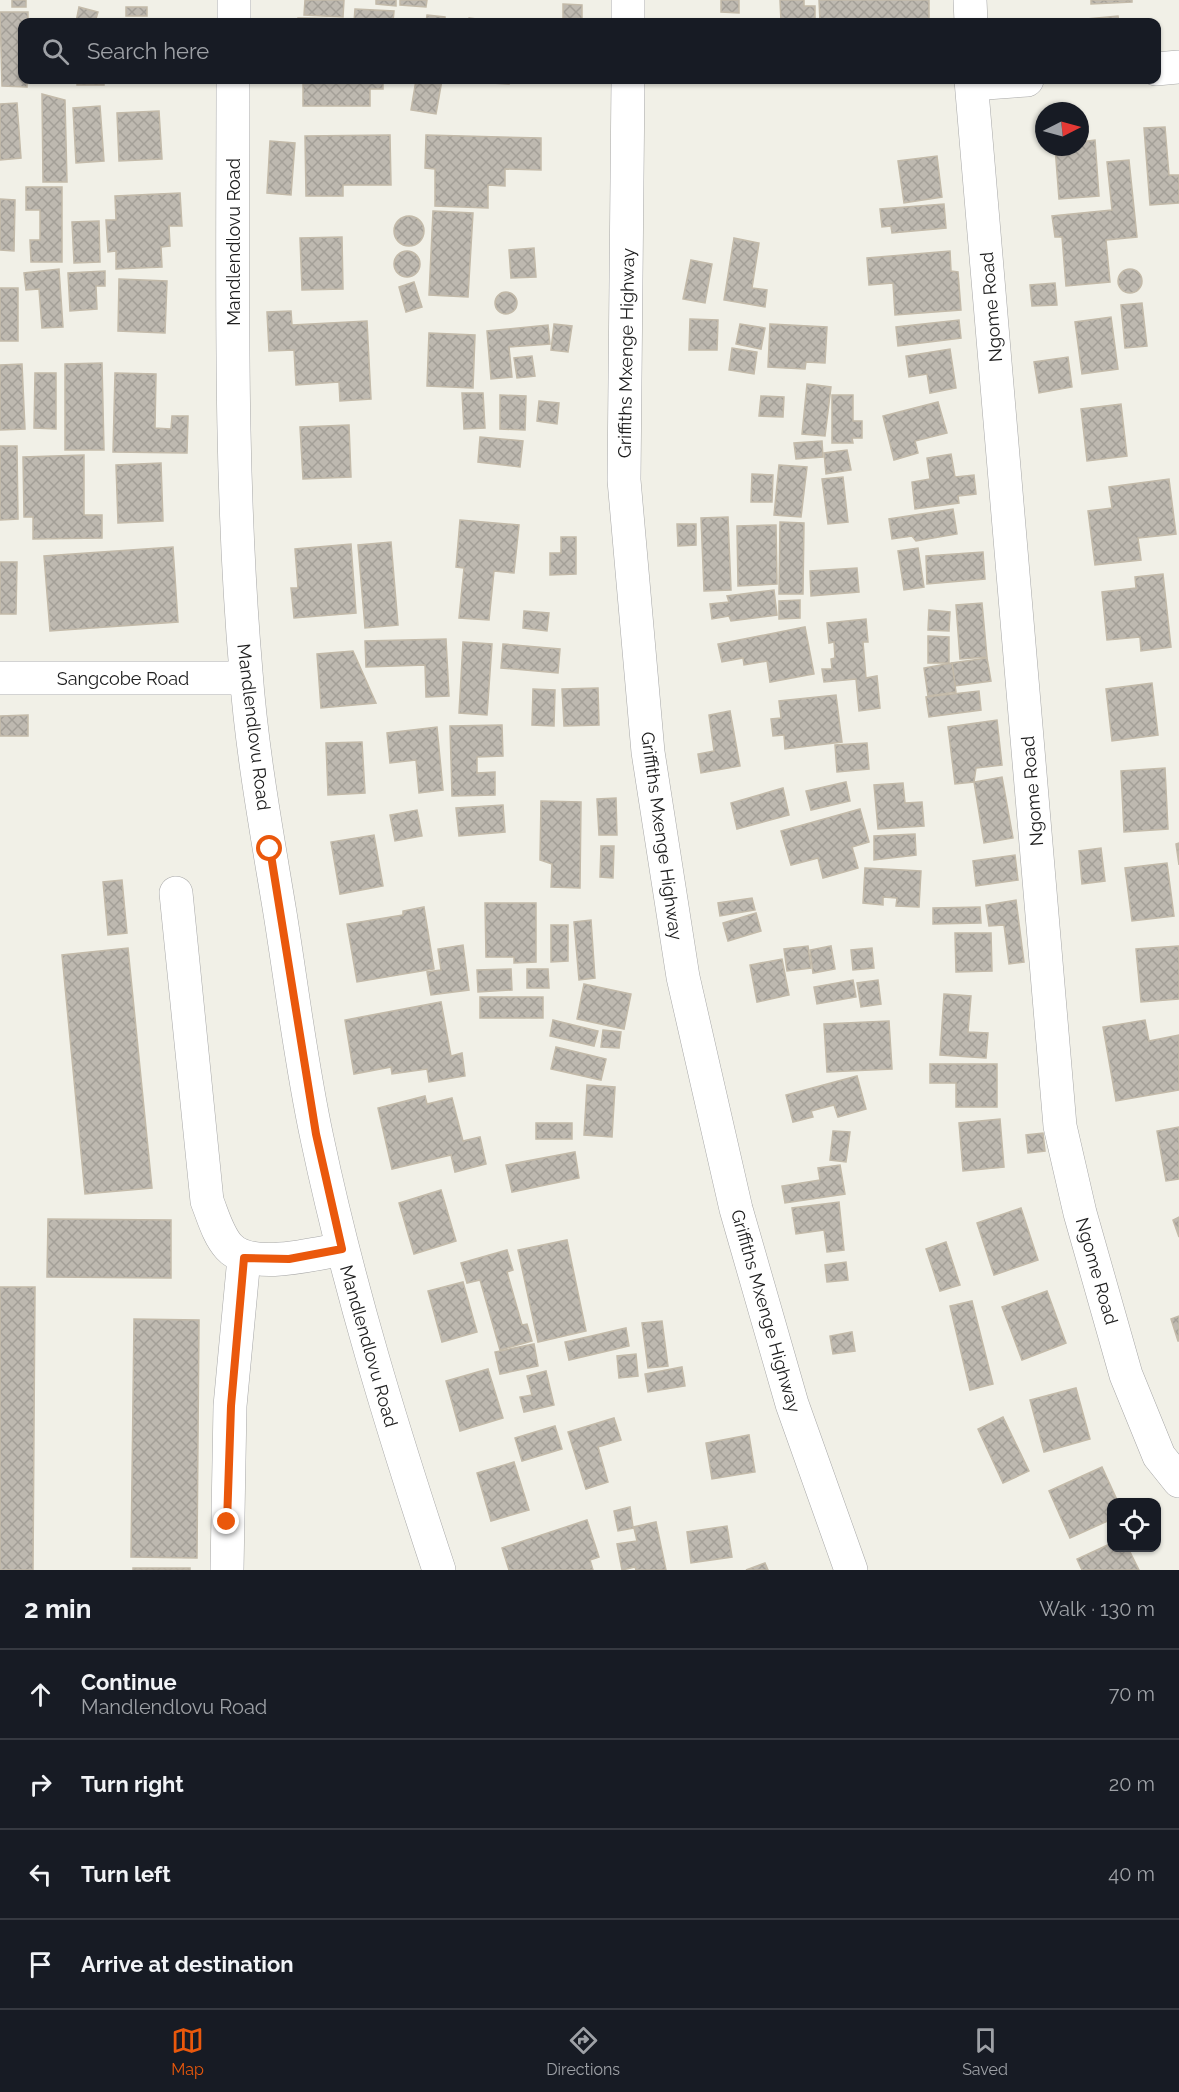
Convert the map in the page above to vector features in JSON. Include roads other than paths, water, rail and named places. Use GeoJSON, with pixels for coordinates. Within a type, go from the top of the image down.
{"type":"FeatureCollection","features":[{"type":"Feature","properties":{"kind":"street"},"geometry":{"type":"LineString","coordinates":[[234,0],[234,18]]}},
{"type":"Feature","properties":{"kind":"street"},"geometry":{"type":"LineString","coordinates":[[628,0],[628,18]]}},
{"type":"Feature","properties":{"kind":"street"},"geometry":{"type":"LineString","coordinates":[[970,0],[971,18]]}},
{"type":"Feature","properties":{"kind":"street"},"geometry":{"type":"LineString","coordinates":[[1161,69],[1179,67]]}},
{"type":"Feature","properties":{"kind":"street","name":"Mandlendlovu Road"},"geometry":{"type":"LineString","coordinates":[[233,84],[232,383],[239,585],[246,678],[270,849],[316,1134],[342,1249],[386,1408],[439,1570]]}},
{"type":"Feature","properties":{"kind":"street","name":"Griffiths Mxenge Highway"},"geometry":{"type":"LineString","coordinates":[[628,84],[624,480],[648,752],[683,977],[736,1209],[792,1404],[851,1570]]}},
{"type":"Feature","properties":{"kind":"street","name":"Ngome Road"},"geometry":{"type":"LineString","coordinates":[[971,84],[1060,1126],[1080,1213],[1126,1375],[1159,1456],[1179,1481]]}},
{"type":"Feature","properties":{"kind":"street","name":"Sangcobe Road"},"geometry":{"type":"LineString","coordinates":[[0,678],[246,678]]}},
{"type":"Feature","properties":{"kind":"street"},"geometry":{"type":"LineString","coordinates":[[176,893],[207,1201],[220,1233],[229,1248],[244,1258],[289,1259],[342,1249]]}},
{"type":"Feature","properties":{"kind":"street"},"geometry":{"type":"LineString","coordinates":[[227,1570],[231,1406],[244,1258]]}}]}
